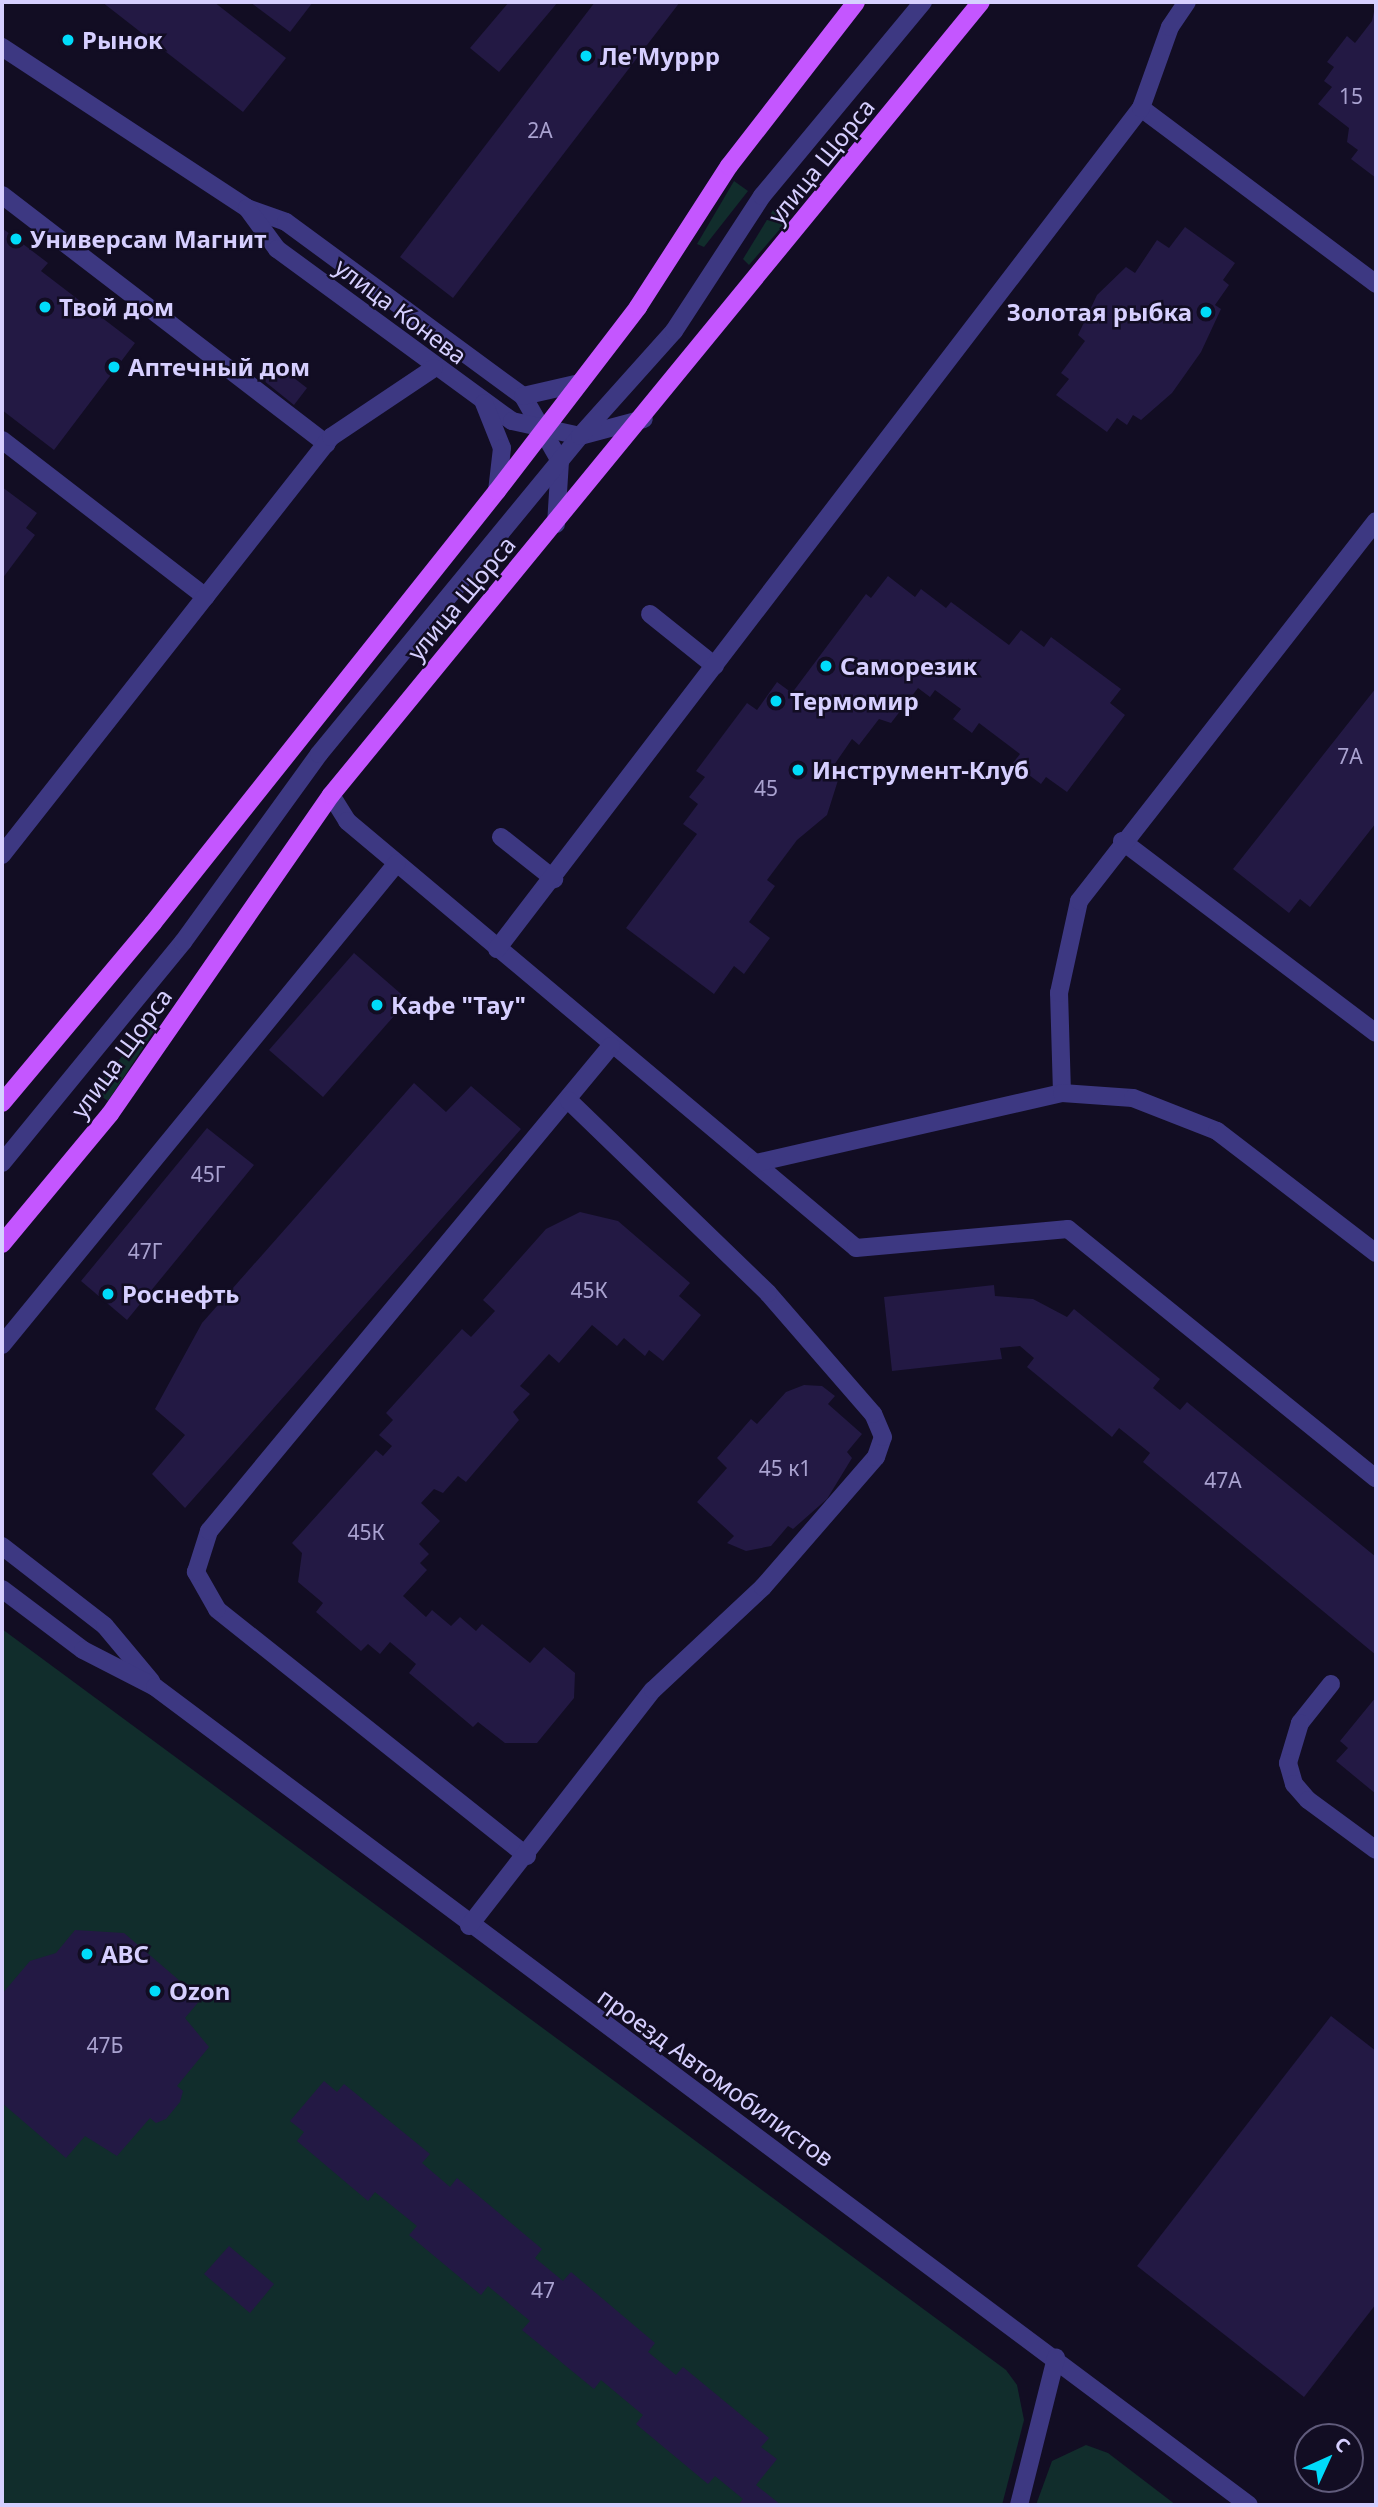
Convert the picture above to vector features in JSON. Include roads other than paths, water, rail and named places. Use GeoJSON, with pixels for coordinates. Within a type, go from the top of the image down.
{"type":"FeatureCollection","features":[{"type":"Feature","properties":{"kind":"main road","name":"улица Щорса"},"geometry":{"type":"LineString","coordinates":[[2,1103],[153,923],[497,491],[638,307],[729,166],[856,2]]}},
{"type":"Feature","properties":{"kind":"main road","name":"улица Щорса"},"geometry":{"type":"LineString","coordinates":[[2,1244],[110,1114],[331,795],[644,419],[981,2]]}},
{"type":"Feature","properties":{"kind":"street","name":"улица Щорса"},"geometry":{"type":"LineString","coordinates":[[2,1163],[183,942],[319,754],[580,436],[674,331],[762,196],[923,2]]}},
{"type":"Feature","properties":{"kind":"street"},"geometry":{"type":"LineString","coordinates":[[497,949],[554,879],[1141,108],[1170,27],[1186,2]]}},
{"type":"Feature","properties":{"kind":"street","name":"улица Конева"},"geometry":{"type":"LineString","coordinates":[[2,47],[247,208],[286,222],[523,396],[560,461]]}},
{"type":"Feature","properties":{"kind":"street"},"geometry":{"type":"LineString","coordinates":[[1141,108],[1376,284]]}},
{"type":"Feature","properties":{"kind":"street"},"geometry":{"type":"LineString","coordinates":[[2,195],[327,444]]}},
{"type":"Feature","properties":{"kind":"street","name":"улица Конева"},"geometry":{"type":"LineString","coordinates":[[247,208],[277,249],[434,368],[512,421],[580,436],[644,419]]}},
{"type":"Feature","properties":{"kind":"street"},"geometry":{"type":"LineString","coordinates":[[2,855],[327,444],[434,368]]}},
{"type":"Feature","properties":{"kind":"street"},"geometry":{"type":"LineString","coordinates":[[523,396],[580,383]]}},
{"type":"Feature","properties":{"kind":"street"},"geometry":{"type":"LineString","coordinates":[[484,403],[502,448],[497,491]]}},
{"type":"Feature","properties":{"kind":"street"},"geometry":{"type":"LineString","coordinates":[[2,440],[206,597]]}},
{"type":"Feature","properties":{"kind":"street"},"geometry":{"type":"LineString","coordinates":[[556,524],[560,461]]}},
{"type":"Feature","properties":{"kind":"street"},"geometry":{"type":"LineString","coordinates":[[1062,1093],[1059,993],[1065,947],[1079,901],[1122,841],[1376,521]]}},
{"type":"Feature","properties":{"kind":"street"},"geometry":{"type":"LineString","coordinates":[[650,614],[715,666]]}},
{"type":"Feature","properties":{"kind":"street"},"geometry":{"type":"LineString","coordinates":[[331,795],[347,821],[611,1046],[856,1248],[1068,1229],[1376,1478]]}},
{"type":"Feature","properties":{"kind":"street"},"geometry":{"type":"LineString","coordinates":[[501,837],[554,879]]}},
{"type":"Feature","properties":{"kind":"street"},"geometry":{"type":"LineString","coordinates":[[1122,841],[1376,1033]]}},
{"type":"Feature","properties":{"kind":"street"},"geometry":{"type":"LineString","coordinates":[[2,1345],[397,863]]}},
{"type":"Feature","properties":{"kind":"street"},"geometry":{"type":"LineString","coordinates":[[527,1856],[217,1609],[196,1572],[209,1531],[569,1101],[611,1046]]}},
{"type":"Feature","properties":{"kind":"street"},"geometry":{"type":"LineString","coordinates":[[756,1163],[1062,1093],[1133,1098],[1192,1118],[1240,1147],[1376,1253]]}},
{"type":"Feature","properties":{"kind":"street"},"geometry":{"type":"LineString","coordinates":[[469,1926],[527,1856],[653,1690],[763,1587],[876,1457],[883,1437],[873,1414],[768,1293],[569,1101]]}},
{"type":"Feature","properties":{"kind":"street","name":"проезд Автомобилистов"},"geometry":{"type":"LineString","coordinates":[[2,1546],[104,1626],[155,1687]]}},
{"type":"Feature","properties":{"kind":"street","name":"проезд Автомобилистов"},"geometry":{"type":"LineString","coordinates":[[2,1589],[83,1650],[155,1687],[469,1926],[1056,2358],[1248,2505]]}},
{"type":"Feature","properties":{"kind":"street"},"geometry":{"type":"LineString","coordinates":[[1331,1684],[1300,1723],[1288,1763],[1294,1784],[1308,1800],[1376,1850]]}},
{"type":"Feature","properties":{"kind":"street"},"geometry":{"type":"LineString","coordinates":[[1019,2505],[1056,2358]]}},
{"type":"Feature","properties":{"kind":"place","name":"Рынок"},"geometry":{"type":"Point","coordinates":[68,40]}},
{"type":"Feature","properties":{"kind":"place","name":"Ле'Муррр"},"geometry":{"type":"Point","coordinates":[586,56]}},
{"type":"Feature","properties":{"kind":"place","name":"Универсам Магнит"},"geometry":{"type":"Point","coordinates":[16,239]}},
{"type":"Feature","properties":{"kind":"place","name":"Твой дом"},"geometry":{"type":"Point","coordinates":[45,307]}},
{"type":"Feature","properties":{"kind":"place","name":"Золотая рыбка"},"geometry":{"type":"Point","coordinates":[1206,312]}},
{"type":"Feature","properties":{"kind":"place","name":"Аптечный дом"},"geometry":{"type":"Point","coordinates":[114,367]}},
{"type":"Feature","properties":{"kind":"place","name":"Саморезик"},"geometry":{"type":"Point","coordinates":[826,666]}},
{"type":"Feature","properties":{"kind":"place","name":"Термомир"},"geometry":{"type":"Point","coordinates":[776,701]}},
{"type":"Feature","properties":{"kind":"place","name":"Инструмент-Клуб"},"geometry":{"type":"Point","coordinates":[798,770]}},
{"type":"Feature","properties":{"kind":"place","name":"Кафе \"Тау\""},"geometry":{"type":"Point","coordinates":[377,1005]}},
{"type":"Feature","properties":{"kind":"place","name":"Роснефть"},"geometry":{"type":"Point","coordinates":[108,1294]}},
{"type":"Feature","properties":{"kind":"place","name":"АВС"},"geometry":{"type":"Point","coordinates":[87,1954]}},
{"type":"Feature","properties":{"kind":"place","name":"Ozon"},"geometry":{"type":"Point","coordinates":[155,1991]}}]}
